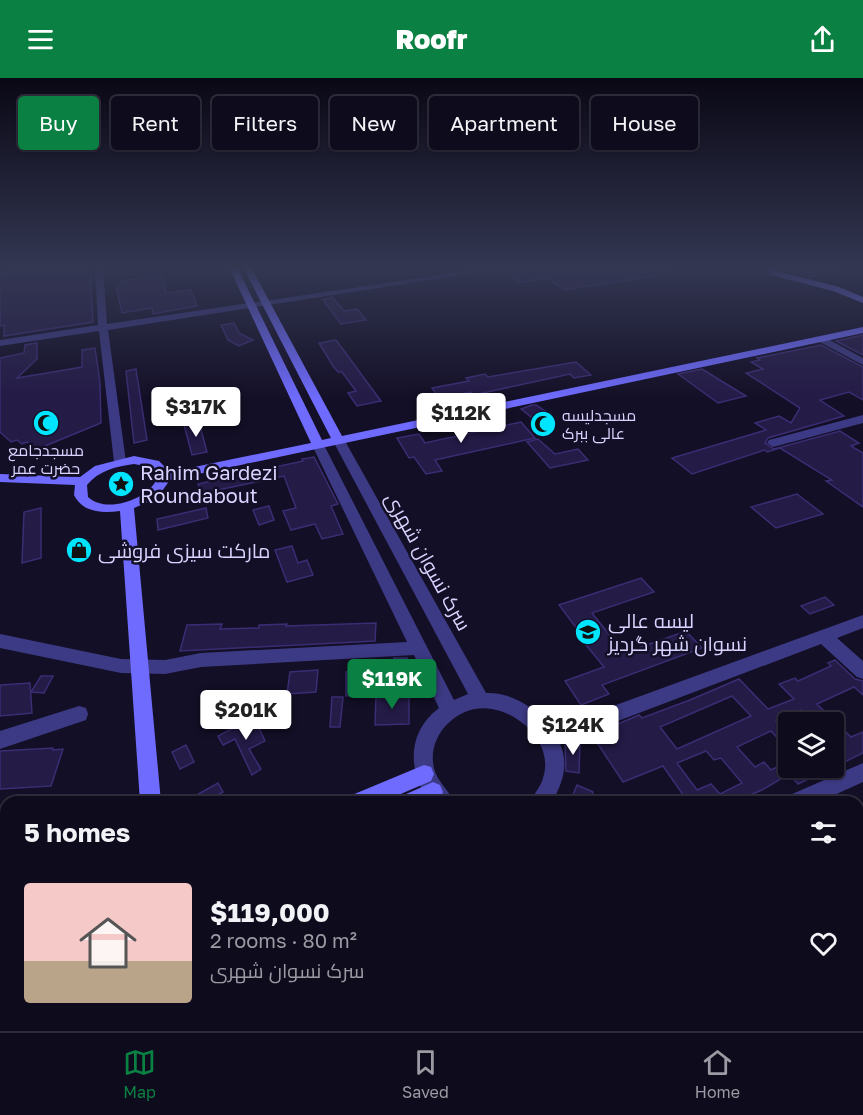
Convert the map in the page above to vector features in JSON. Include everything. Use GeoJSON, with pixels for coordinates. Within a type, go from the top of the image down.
{"type":"FeatureCollection","features":[{"type":"Feature","properties":{"kind":"main road"},"geometry":{"type":"LineString","coordinates":[[254,311],[318,445]]}},
{"type":"Feature","properties":{"kind":"main road"},"geometry":{"type":"LineString","coordinates":[[271,311],[339,441]]}},
{"type":"Feature","properties":{"kind":"main road"},"geometry":{"type":"LineString","coordinates":[[165,477],[863,330]]}},
{"type":"Feature","properties":{"kind":"main road"},"geometry":{"type":"LineString","coordinates":[[147,461],[157,464],[163,470],[165,477],[161,486],[153,494],[127,506],[105,508],[87,504],[81,497],[80,489],[84,481],[105,466],[120,462],[147,461]]}},
{"type":"Feature","properties":{"kind":"main road"},"geometry":{"type":"LineString","coordinates":[[0,478],[84,481]]}},
{"type":"Feature","properties":{"kind":"main road"},"geometry":{"type":"LineString","coordinates":[[127,506],[150,796]]}},
{"type":"Feature","properties":{"kind":"main road"},"geometry":{"type":"LineString","coordinates":[[396,796],[433,790]]}},
{"type":"Feature","properties":{"kind":"street"},"geometry":{"type":"LineString","coordinates":[[102,311],[120,462]]}},
{"type":"Feature","properties":{"kind":"street"},"geometry":{"type":"LineString","coordinates":[[0,343],[207,311]]}},
{"type":"Feature","properties":{"kind":"street"},"geometry":{"type":"LineString","coordinates":[[821,339],[863,362]]}},
{"type":"Feature","properties":{"kind":"street"},"geometry":{"type":"LineString","coordinates":[[773,443],[863,419]]}},
{"type":"Feature","properties":{"kind":"street","name":"سرک نسوان شهری"},"geometry":{"type":"LineString","coordinates":[[339,441],[482,701]]}},
{"type":"Feature","properties":{"kind":"street"},"geometry":{"type":"LineString","coordinates":[[318,445],[450,710]]}},
{"type":"Feature","properties":{"kind":"street"},"geometry":{"type":"LineString","coordinates":[[549,738],[863,621]]}},
{"type":"Feature","properties":{"kind":"street"},"geometry":{"type":"LineString","coordinates":[[823,635],[863,672]]}},
{"type":"Feature","properties":{"kind":"street"},"geometry":{"type":"LineString","coordinates":[[0,641],[121,666],[165,667],[201,660],[420,648]]}},
{"type":"Feature","properties":{"kind":"street"},"geometry":{"type":"LineString","coordinates":[[433,790],[422,756],[426,738],[435,722],[450,710],[482,701],[499,702],[516,708],[532,717],[549,738],[556,758],[556,773],[546,796]]}},
{"type":"Feature","properties":{"kind":"street"},"geometry":{"type":"LineString","coordinates":[[0,740],[79,714]]}},
{"type":"Feature","properties":{"kind":"street"},"geometry":{"type":"LineString","coordinates":[[810,796],[863,772]]}},
{"type":"Feature","properties":{"kind":"building"},"geometry":{"type":"Polygon","coordinates":[[[0,311],[92,311],[93,322],[4,336],[4,325],[0,326],[0,311]]]}},
{"type":"Feature","properties":{"kind":"building"},"geometry":{"type":"Polygon","coordinates":[[[332,311],[359,311],[366,320],[341,324],[332,311]]]}},
{"type":"Feature","properties":{"kind":"building"},"geometry":{"type":"Polygon","coordinates":[[[234,323],[239,333],[253,340],[239,346],[228,340],[221,325],[234,323]]]}},
{"type":"Feature","properties":{"kind":"building"},"geometry":{"type":"Polygon","coordinates":[[[863,335],[863,355],[836,341],[863,335]]]}},
{"type":"Feature","properties":{"kind":"building"},"geometry":{"type":"Polygon","coordinates":[[[336,340],[381,401],[357,406],[348,393],[356,391],[342,372],[338,372],[333,366],[319,343],[336,340]]]}},
{"type":"Feature","properties":{"kind":"building"},"geometry":{"type":"Polygon","coordinates":[[[37,343],[37,359],[17,378],[82,367],[82,350],[95,348],[100,383],[101,423],[35,450],[27,442],[22,444],[17,440],[11,442],[0,432],[0,358],[24,353],[25,345],[37,343]]]}},
{"type":"Feature","properties":{"kind":"building"},"geometry":{"type":"Polygon","coordinates":[[[821,345],[863,367],[863,400],[849,392],[820,400],[844,416],[768,438],[765,443],[774,449],[840,431],[859,443],[851,446],[863,453],[863,507],[826,481],[832,480],[780,448],[767,452],[765,450],[692,474],[672,458],[766,430],[755,423],[779,416],[791,423],[800,408],[746,373],[763,369],[751,362],[760,360],[757,358],[821,345]]]}},
{"type":"Feature","properties":{"kind":"building"},"geometry":{"type":"Polygon","coordinates":[[[576,362],[591,375],[574,378],[570,374],[474,395],[471,392],[440,399],[432,388],[469,381],[466,378],[485,374],[488,377],[576,362]]]}},
{"type":"Feature","properties":{"kind":"building"},"geometry":{"type":"Polygon","coordinates":[[[136,369],[147,440],[134,443],[126,371],[136,369]]]}},
{"type":"Feature","properties":{"kind":"building"},"geometry":{"type":"Polygon","coordinates":[[[702,369],[746,396],[718,403],[678,374],[702,369]]]}},
{"type":"Feature","properties":{"kind":"building"},"geometry":{"type":"Polygon","coordinates":[[[532,405],[548,413],[532,418],[521,409],[532,405]]]}},
{"type":"Feature","properties":{"kind":"building"},"geometry":{"type":"Polygon","coordinates":[[[199,422],[207,452],[192,455],[184,425],[199,422]]]}},
{"type":"Feature","properties":{"kind":"building"},"geometry":{"type":"Polygon","coordinates":[[[521,422],[535,438],[435,460],[442,471],[426,474],[414,457],[409,458],[397,438],[419,434],[425,443],[521,422]]]}},
{"type":"Feature","properties":{"kind":"building"},"geometry":{"type":"Polygon","coordinates":[[[538,439],[555,454],[578,449],[588,460],[550,468],[527,442],[538,439]]]}},
{"type":"Feature","properties":{"kind":"building"},"geometry":{"type":"Polygon","coordinates":[[[314,457],[338,504],[331,506],[343,534],[322,539],[315,524],[291,530],[283,511],[296,508],[284,476],[218,490],[221,500],[204,504],[198,484],[314,457]]]}},
{"type":"Feature","properties":{"kind":"building"},"geometry":{"type":"Polygon","coordinates":[[[797,494],[823,514],[776,528],[751,507],[797,494]]]}},
{"type":"Feature","properties":{"kind":"building"},"geometry":{"type":"Polygon","coordinates":[[[269,506],[274,520],[259,525],[253,510],[269,506]]]}},
{"type":"Feature","properties":{"kind":"building"},"geometry":{"type":"Polygon","coordinates":[[[41,508],[41,558],[22,563],[24,512],[41,508]]]}},
{"type":"Feature","properties":{"kind":"building"},"geometry":{"type":"Polygon","coordinates":[[[206,508],[208,518],[158,530],[157,519],[206,508]]]}},
{"type":"Feature","properties":{"kind":"building"},"geometry":{"type":"Polygon","coordinates":[[[292,546],[298,563],[307,560],[313,575],[287,582],[275,550],[292,546]]]}},
{"type":"Feature","properties":{"kind":"building"},"geometry":{"type":"Polygon","coordinates":[[[641,578],[654,592],[592,613],[624,653],[686,631],[702,648],[602,685],[609,694],[581,705],[565,681],[604,667],[578,635],[581,634],[559,605],[641,578]]]}},
{"type":"Feature","properties":{"kind":"building"},"geometry":{"type":"Polygon","coordinates":[[[825,597],[834,605],[810,614],[801,606],[825,597]]]}},
{"type":"Feature","properties":{"kind":"building"},"geometry":{"type":"Polygon","coordinates":[[[376,623],[375,641],[180,651],[187,625],[222,624],[220,629],[259,628],[259,625],[376,623]]]}},
{"type":"Feature","properties":{"kind":"building"},"geometry":{"type":"Polygon","coordinates":[[[394,658],[407,658],[417,688],[405,691],[394,658]]]}},
{"type":"Feature","properties":{"kind":"building"},"geometry":{"type":"Polygon","coordinates":[[[835,660],[855,679],[863,681],[863,695],[854,687],[817,704],[825,712],[803,712],[801,710],[778,712],[776,721],[778,739],[771,731],[737,747],[755,767],[764,762],[771,770],[778,766],[778,778],[782,778],[748,796],[684,796],[663,766],[623,782],[592,735],[639,715],[642,718],[690,700],[739,679],[768,709],[794,699],[779,684],[795,678],[798,681],[831,666],[828,663],[835,660]],[[732,696],[660,727],[677,749],[751,716],[732,696]],[[706,751],[677,763],[697,790],[711,784],[720,794],[742,783],[721,758],[714,760],[706,751]]]}},
{"type":"Feature","properties":{"kind":"building"},"geometry":{"type":"Polygon","coordinates":[[[318,670],[316,692],[287,694],[290,672],[318,670]]]}},
{"type":"Feature","properties":{"kind":"building"},"geometry":{"type":"Polygon","coordinates":[[[374,670],[375,693],[346,696],[346,672],[374,670]]]}},
{"type":"Feature","properties":{"kind":"building"},"geometry":{"type":"Polygon","coordinates":[[[41,676],[53,676],[44,693],[31,692],[41,676]]]}},
{"type":"Feature","properties":{"kind":"building"},"geometry":{"type":"Polygon","coordinates":[[[30,683],[32,713],[0,716],[0,685],[30,683]]]}},
{"type":"Feature","properties":{"kind":"building"},"geometry":{"type":"Polygon","coordinates":[[[409,695],[409,724],[375,725],[376,696],[409,695]]]}},
{"type":"Feature","properties":{"kind":"building"},"geometry":{"type":"Polygon","coordinates":[[[332,697],[343,697],[340,727],[330,727],[332,697]]]}},
{"type":"Feature","properties":{"kind":"building"},"geometry":{"type":"Polygon","coordinates":[[[254,717],[265,741],[249,749],[261,769],[252,775],[235,739],[223,745],[218,736],[254,717]]]}},
{"type":"Feature","properties":{"kind":"building"},"geometry":{"type":"Polygon","coordinates":[[[844,730],[851,737],[863,732],[863,753],[844,762],[844,730]]]}},
{"type":"Feature","properties":{"kind":"building"},"geometry":{"type":"Polygon","coordinates":[[[580,742],[579,773],[566,771],[565,743],[580,742]]]}},
{"type":"Feature","properties":{"kind":"building"},"geometry":{"type":"Polygon","coordinates":[[[186,745],[194,762],[180,769],[172,752],[186,745]]]}},
{"type":"Feature","properties":{"kind":"building"},"geometry":{"type":"Polygon","coordinates":[[[53,748],[53,750],[63,749],[51,786],[0,789],[0,751],[53,748]]]}},
{"type":"Feature","properties":{"kind":"building"},"geometry":{"type":"Polygon","coordinates":[[[793,778],[810,778],[798,784],[793,778]]]}},
{"type":"Feature","properties":{"kind":"building"},"geometry":{"type":"Polygon","coordinates":[[[218,783],[223,792],[216,796],[195,796],[218,783]]]}},
{"type":"Feature","properties":{"kind":"building"},"geometry":{"type":"Polygon","coordinates":[[[577,785],[593,792],[592,796],[572,796],[577,785]]]}},
{"type":"Feature","properties":{"kind":"place","name":"مسجدجامع حضرت عمر"},"geometry":{"type":"Point","coordinates":[46,423]}},
{"type":"Feature","properties":{"kind":"place","name":"مسجدلیسه عالی ببرک"},"geometry":{"type":"Point","coordinates":[543,424]}},
{"type":"Feature","properties":{"kind":"place","name":"Rahim Gardezi Roundabout"},"geometry":{"type":"Point","coordinates":[121,484]}},
{"type":"Feature","properties":{"kind":"place","name":"مارکت سیزی فروشی"},"geometry":{"type":"Point","coordinates":[79,550]}},
{"type":"Feature","properties":{"kind":"place","name":"لیسه عالی نسوان شهر گردیز"},"geometry":{"type":"Point","coordinates":[588,632]}}]}
